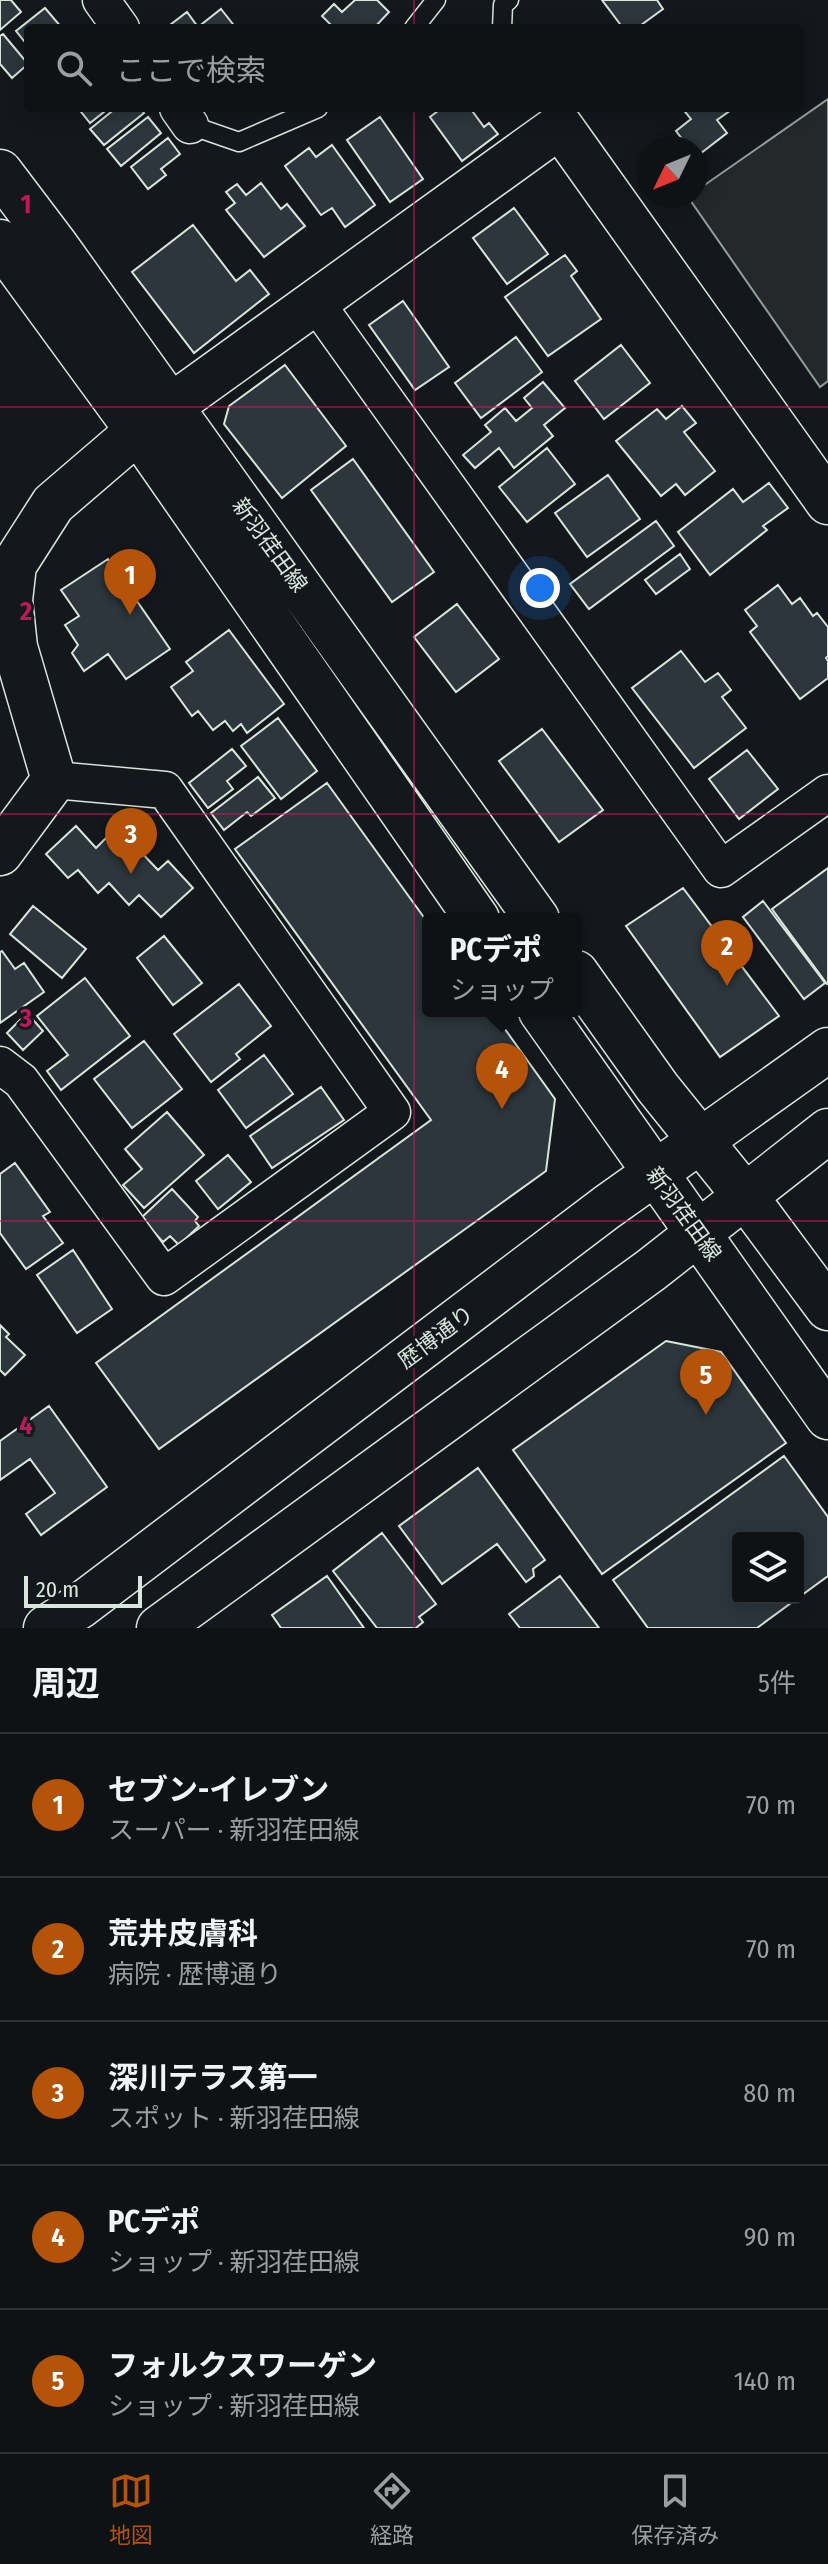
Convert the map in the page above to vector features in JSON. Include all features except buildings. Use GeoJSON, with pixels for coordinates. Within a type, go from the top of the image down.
{"type":"FeatureCollection","features":[{"type":"Feature","properties":{"kind":"street"},"geometry":{"type":"LineString","coordinates":[[101,0],[118,24]]}},
{"type":"Feature","properties":{"kind":"street"},"geometry":{"type":"LineString","coordinates":[[54,780],[15,647],[10,600],[14,565],[53,504],[154,419],[316,303],[553,117],[828,502]]}},
{"type":"Feature","properties":{"kind":"street","name":"新羽荏田線"},"geometry":{"type":"LineString","coordinates":[[0,172],[154,419],[473,913]]}},
{"type":"Feature","properties":{"kind":"street","name":"新羽荏田線"},"geometry":{"type":"LineString","coordinates":[[0,242],[154,419],[532,913]]}},
{"type":"Feature","properties":{"kind":"street"},"geometry":{"type":"LineString","coordinates":[[316,303],[721,869],[828,793]]}},
{"type":"Feature","properties":{"kind":"street"},"geometry":{"type":"LineString","coordinates":[[0,853],[54,780]]}},
{"type":"Feature","properties":{"kind":"street"},"geometry":{"type":"LineString","coordinates":[[0,1065],[21,1081],[164,1277],[392,1112],[165,790],[54,780]]}},
{"type":"Feature","properties":{"kind":"street"},"geometry":{"type":"LineString","coordinates":[[582,981],[658,1088],[745,1196],[828,1308]]}},
{"type":"Feature","properties":{"kind":"street","name":"新羽荏田線"},"geometry":{"type":"LineString","coordinates":[[545,1017],[828,1417]]}},
{"type":"Feature","properties":{"kind":"street","name":"歴博通り"},"geometry":{"type":"LineString","coordinates":[[46,1628],[105,1587],[595,1217],[828,1050]]}},
{"type":"Feature","properties":{"kind":"street"},"geometry":{"type":"LineString","coordinates":[[159,1628],[651,1270],[828,1131]]}},
{"type":"Feature","properties":{"kind":"lane"},"geometry":{"type":"LineString","coordinates":[[417,24],[436,0]]}},
{"type":"Feature","properties":{"kind":"lane"},"geometry":{"type":"LineString","coordinates":[[502,24],[503,5],[509,0]]}},
{"type":"Feature","properties":{"kind":"lane"},"geometry":{"type":"LineString","coordinates":[[184,116],[239,142],[309,112]]}},
{"type":"Feature","properties":{"kind":"shaded area"},"geometry":{"type":"Polygon","coordinates":[[[828,99],[828,381],[820,387],[696,208],[708,208],[708,183],[828,99]]]}},
{"type":"Feature","properties":{"kind":"place","name":"セブン-イレブン"},"geometry":{"type":"Point","coordinates":[130,615]}},
{"type":"Feature","properties":{"kind":"place","name":"深川テラス第一"},"geometry":{"type":"Point","coordinates":[131,874]}},
{"type":"Feature","properties":{"kind":"place","name":"荒井皮膚科"},"geometry":{"type":"Point","coordinates":[727,986]}},
{"type":"Feature","properties":{"kind":"place","name":"PCデポ"},"geometry":{"type":"Point","coordinates":[502,1109]}},
{"type":"Feature","properties":{"kind":"place","name":"フォルクスワーゲン"},"geometry":{"type":"Point","coordinates":[706,1415]}}]}
